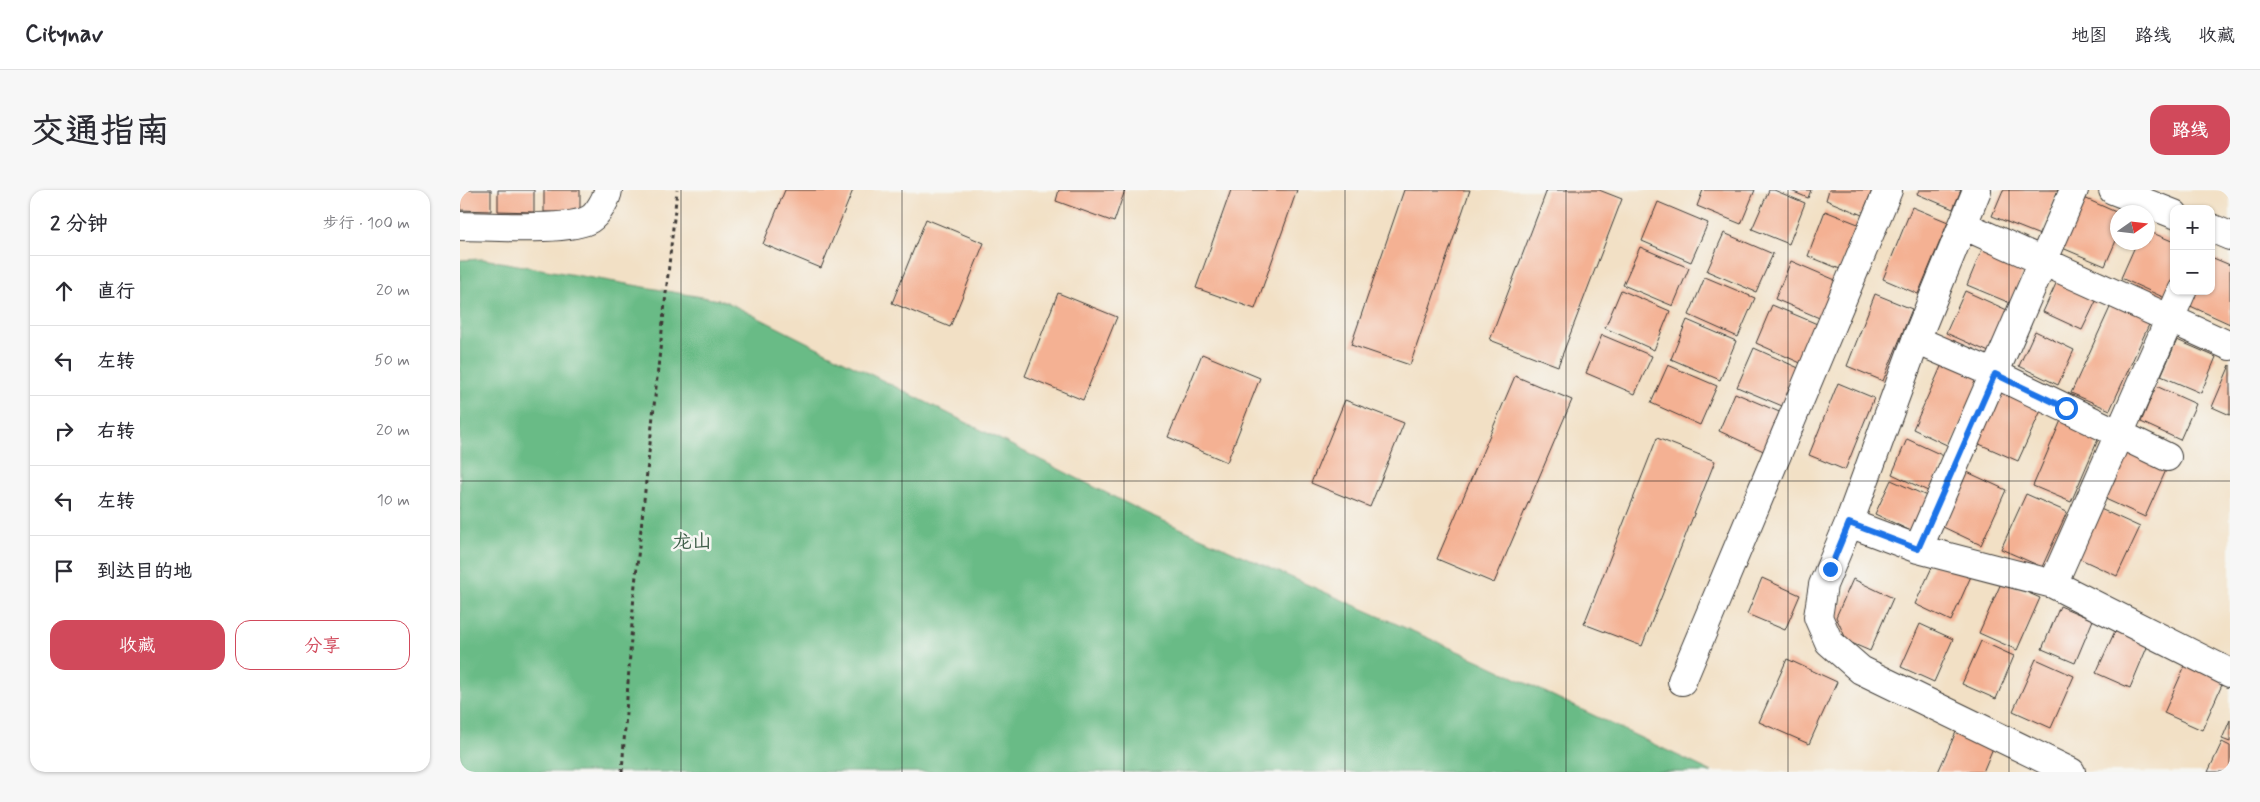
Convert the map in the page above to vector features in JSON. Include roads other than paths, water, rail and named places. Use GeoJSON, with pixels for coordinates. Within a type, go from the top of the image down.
{"type":"FeatureCollection","features":[{"type":"Feature","properties":{"kind":"street"},"geometry":{"type":"LineString","coordinates":[[460,226],[569,226],[591,218],[607,196],[608,190]]}},
{"type":"Feature","properties":{"kind":"street"},"geometry":{"type":"LineString","coordinates":[[1682,681],[1888,190]]}},
{"type":"Feature","properties":{"kind":"street"},"geometry":{"type":"LineString","coordinates":[[1978,190],[1916,340],[1849,523],[1823,585],[1818,617],[1829,642],[1861,670],[2071,772]]}},
{"type":"Feature","properties":{"kind":"street"},"geometry":{"type":"LineString","coordinates":[[1918,549],[2074,190]]}},
{"type":"Feature","properties":{"kind":"street"},"geometry":{"type":"LineString","coordinates":[[2113,190],[2170,212]]}},
{"type":"Feature","properties":{"kind":"street"},"geometry":{"type":"LineString","coordinates":[[1963,225],[2230,346]]}},
{"type":"Feature","properties":{"kind":"street"},"geometry":{"type":"LineString","coordinates":[[2215,230],[2230,236]]}},
{"type":"Feature","properties":{"kind":"street"},"geometry":{"type":"LineString","coordinates":[[2053,584],[2180,295]]}},
{"type":"Feature","properties":{"kind":"street"},"geometry":{"type":"LineString","coordinates":[[1916,340],[1995,374],[2167,457]]}},
{"type":"Feature","properties":{"kind":"street"},"geometry":{"type":"LineString","coordinates":[[1849,523],[1918,549],[2053,584],[2230,673]]}},
{"type":"Feature","properties":{"kind":"park label","name":"龙山"},"geometry":{"type":"Point","coordinates":[692,542]}}]}
